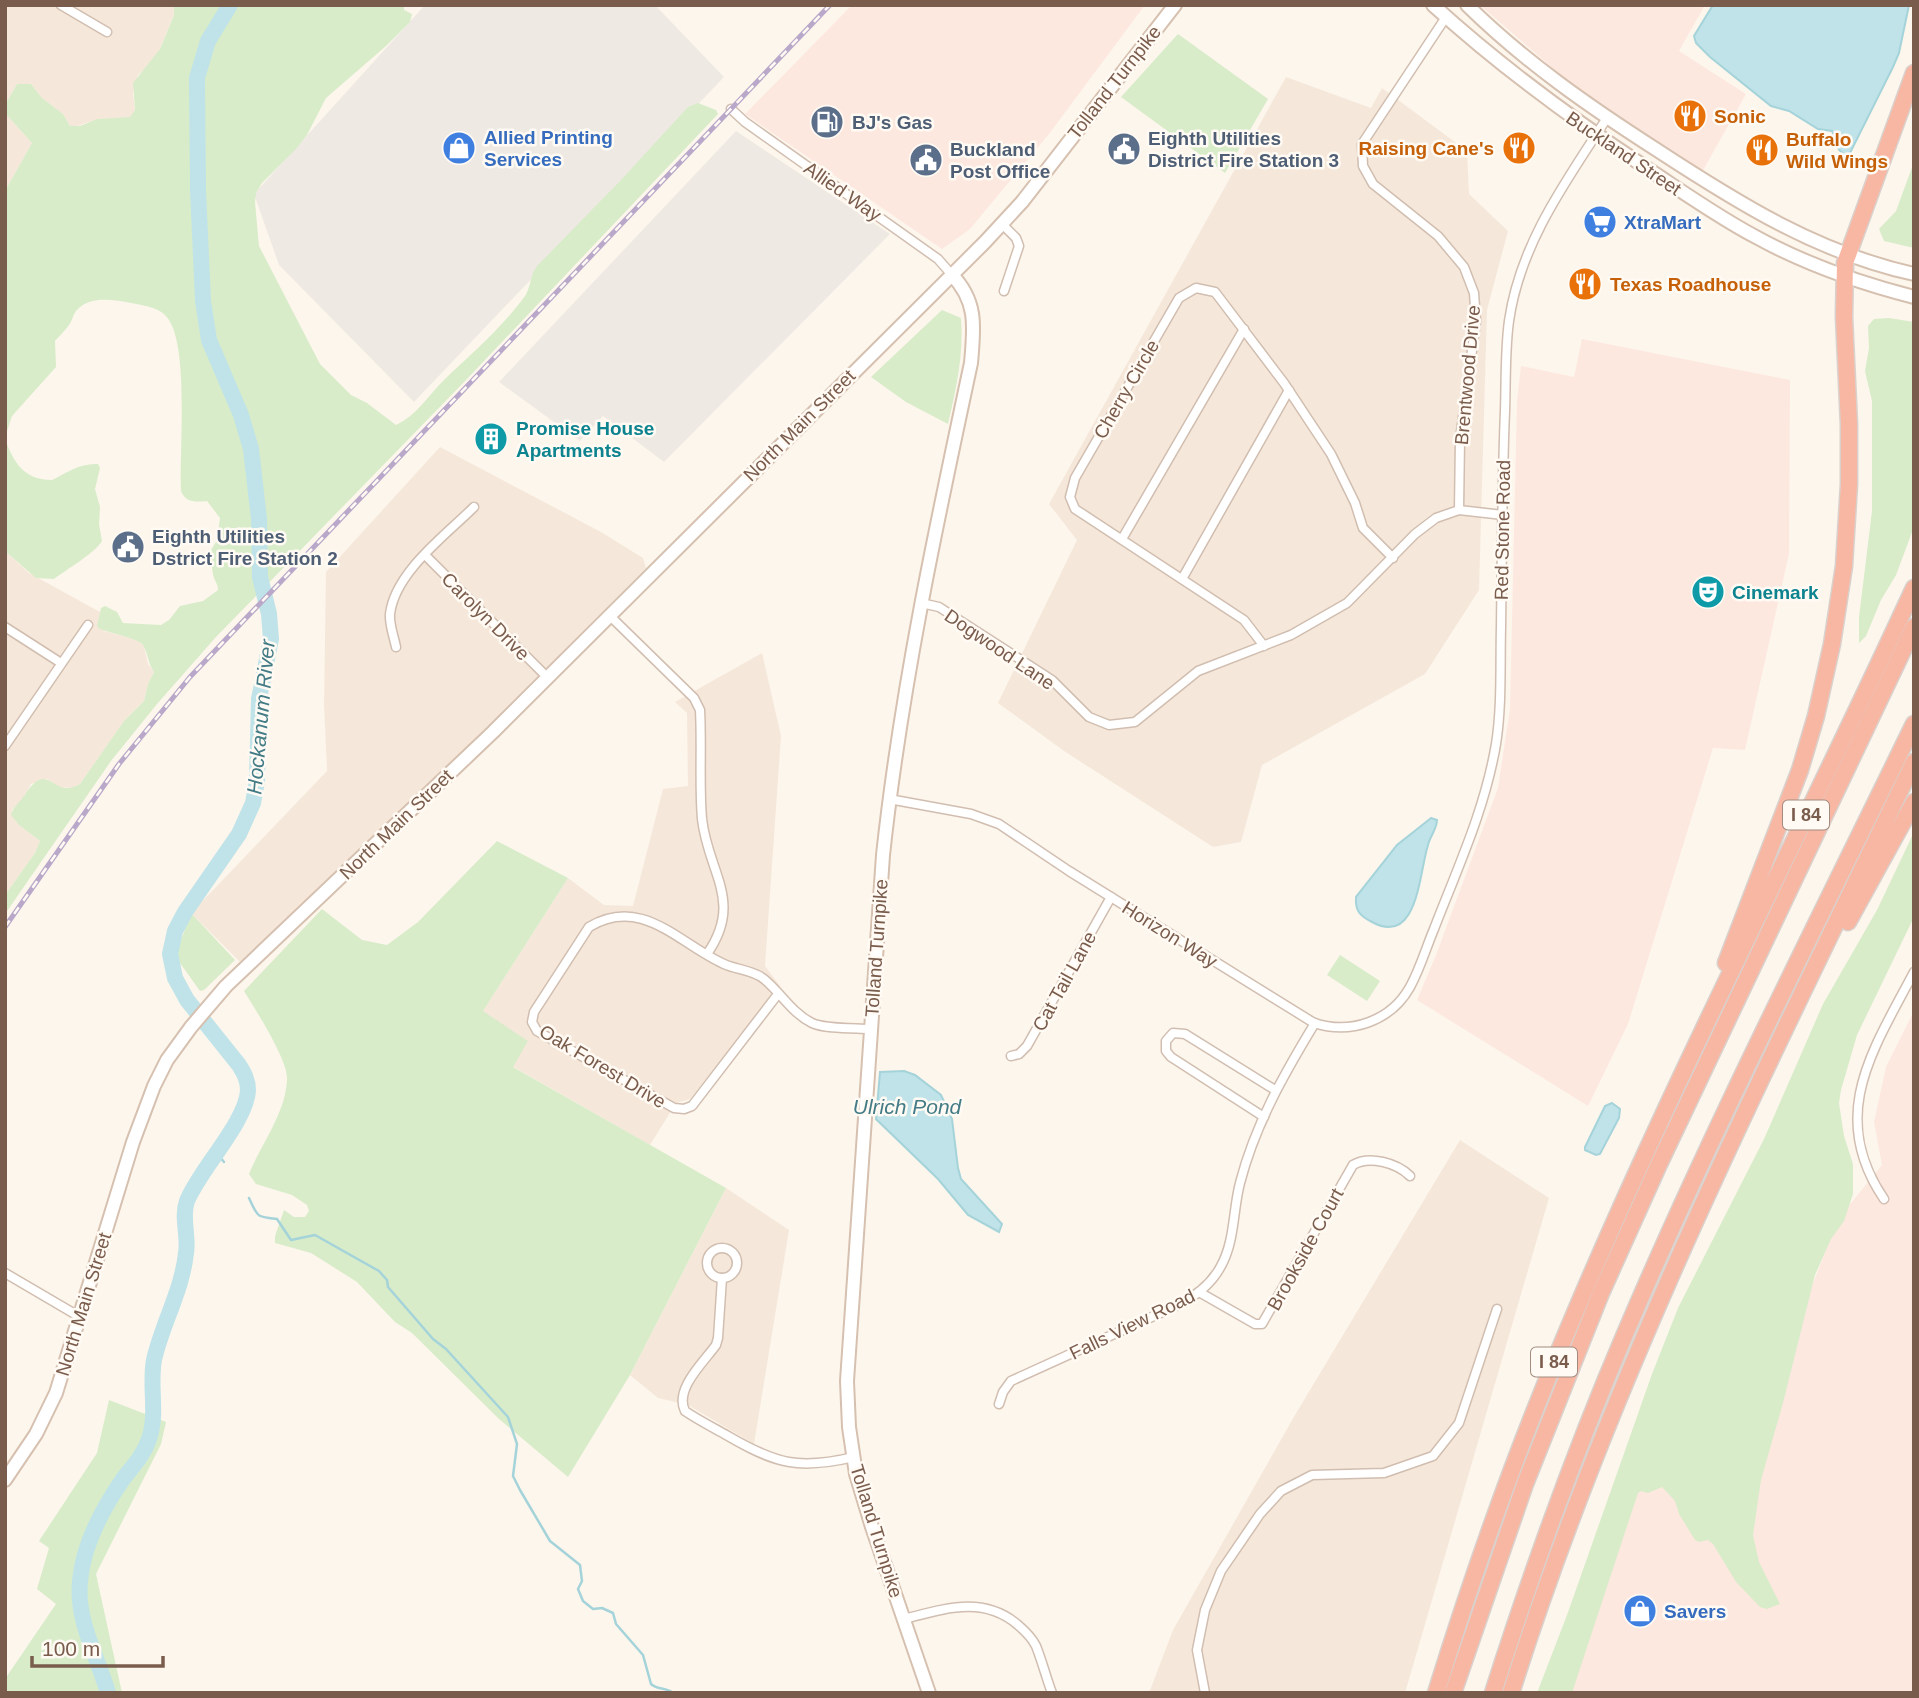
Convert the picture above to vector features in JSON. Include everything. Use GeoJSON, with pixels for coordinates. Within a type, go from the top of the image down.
{"type":"FeatureCollection","features":[{"type":"Feature","properties":{"kind":"highway"},"geometry":{"type":"LineString","coordinates":[[1699,1041],[1730,951],[1800,769],[1816,716],[1832,645],[1841,587],[1848,507],[1849,425],[1844,276],[1846,255],[1914,73]]}},
{"type":"Feature","properties":{"kind":"highway","name":"I 84"},"geometry":{"type":"LineString","coordinates":[[1436,1693],[1483,1550],[1543,1388],[1604,1245],[1914,588]]}},
{"type":"Feature","properties":{"kind":"highway"},"geometry":{"type":"LineString","coordinates":[[1453,1693],[1525,1483],[1596,1305],[1659,1164],[1914,627]]}},
{"type":"Feature","properties":{"kind":"highway"},"geometry":{"type":"LineString","coordinates":[[1493,1693],[1559,1501],[1635,1311],[1715,1136],[1914,724]]}},
{"type":"Feature","properties":{"kind":"highway"},"geometry":{"type":"LineString","coordinates":[[1511,1693],[1562,1543],[1636,1354],[1702,1204],[1914,762]]}},
{"type":"Feature","properties":{"kind":"highway"},"geometry":{"type":"LineString","coordinates":[[1803,992],[1835,949],[1914,802]]}},
{"type":"Feature","properties":{"kind":"main road","name":"Tolland Turnpike"},"geometry":{"type":"LineString","coordinates":[[929,1693],[871,1525],[849,1427],[847,1381],[870,1029],[889,799],[920,603],[971,362],[972,307],[963,287],[952,275],[1002,224],[1175,5]]}},
{"type":"Feature","properties":{"kind":"main road","name":"Buckland Street"},"geometry":{"type":"LineString","coordinates":[[1433,5],[1524,83],[1596,135],[1741,229],[1792,255],[1844,276],[1914,297]]}},
{"type":"Feature","properties":{"kind":"main road","name":"Buckland Street"},"geometry":{"type":"LineString","coordinates":[[1467,5],[1537,67],[1607,118],[1756,213],[1796,234],[1846,255],[1881,267],[1914,274]]}},
{"type":"Feature","properties":{"kind":"main road","name":"North Main Street"},"geometry":{"type":"LineString","coordinates":[[5,1480],[48,1411],[147,1103],[167,1060],[191,1027],[226,986],[548,677],[952,275]]}},
{"type":"Feature","properties":{"kind":"street"},"geometry":{"type":"LineString","coordinates":[[61,5],[107,32]]}},
{"type":"Feature","properties":{"kind":"street","name":"Brentwood Drive"},"geometry":{"type":"LineString","coordinates":[[1446,17],[1362,144],[1363,166],[1373,184],[1438,236],[1464,267],[1474,293],[1476,321],[1460,439],[1459,510]]}},
{"type":"Feature","properties":{"kind":"street","name":"Allied Way"},"geometry":{"type":"LineString","coordinates":[[731,109],[745,122],[938,259],[952,275]]}},
{"type":"Feature","properties":{"kind":"street","name":"Red Stone Road"},"geometry":{"type":"LineString","coordinates":[[1424,954],[1478,817],[1488,785],[1496,740],[1500,679],[1509,321],[1520,279],[1544,219],[1557,193],[1607,118]]}},
{"type":"Feature","properties":{"kind":"street"},"geometry":{"type":"LineString","coordinates":[[1002,224],[1016,238],[1019,246],[1004,291]]}},
{"type":"Feature","properties":{"kind":"street","name":"Cherry Circle"},"geometry":{"type":"LineString","coordinates":[[1264,646],[1244,620],[1075,509],[1070,497],[1075,478],[1179,298],[1196,288],[1215,292],[1289,390],[1331,454],[1355,503],[1363,528],[1393,558]]}},
{"type":"Feature","properties":{"kind":"street"},"geometry":{"type":"LineString","coordinates":[[1122,540],[1244,328]]}},
{"type":"Feature","properties":{"kind":"street"},"geometry":{"type":"LineString","coordinates":[[1182,579],[1289,390]]}},
{"type":"Feature","properties":{"kind":"street"},"geometry":{"type":"LineString","coordinates":[[396,646],[390,616],[396,594],[407,574],[474,507]]}},
{"type":"Feature","properties":{"kind":"street"},"geometry":{"type":"LineString","coordinates":[[1459,510],[1503,515]]}},
{"type":"Feature","properties":{"kind":"street","name":"Dogwood Lane"},"geometry":{"type":"LineString","coordinates":[[920,603],[939,607],[1052,680],[1089,717],[1109,725],[1135,722],[1198,671],[1291,635],[1347,603],[1415,534],[1436,518],[1459,510]]}},
{"type":"Feature","properties":{"kind":"street","name":"Carolyn Drive"},"geometry":{"type":"LineString","coordinates":[[425,555],[548,677]]}},
{"type":"Feature","properties":{"kind":"street"},"geometry":{"type":"LineString","coordinates":[[609,615],[694,698],[700,710],[702,821],[725,912],[718,939],[707,954]]}},
{"type":"Feature","properties":{"kind":"street"},"geometry":{"type":"LineString","coordinates":[[5,746],[88,625]]}},
{"type":"Feature","properties":{"kind":"street"},"geometry":{"type":"LineString","coordinates":[[5,627],[61,663]]}},
{"type":"Feature","properties":{"kind":"street","name":"Horizon Way"},"geometry":{"type":"LineString","coordinates":[[889,799],[971,814],[991,821],[1315,1023],[1331,1027],[1355,1026],[1384,1015],[1407,992],[1424,954]]}},
{"type":"Feature","properties":{"kind":"street","name":"Cat Tail Lane"},"geometry":{"type":"LineString","coordinates":[[1011,1056],[1020,1054],[1027,1046],[1111,898]]}},
{"type":"Feature","properties":{"kind":"street","name":"Oak Forest Drive"},"geometry":{"type":"LineString","coordinates":[[778,995],[692,1106],[684,1109],[674,1108],[537,1031],[533,1022],[534,1012],[589,927],[603,918],[621,915],[646,920],[726,965],[748,970],[764,978],[778,995],[813,1024],[870,1029]]}},
{"type":"Feature","properties":{"kind":"street"},"geometry":{"type":"LineString","coordinates":[[1884,1199],[1867,1170],[1859,1144],[1858,1095],[1870,1056],[1914,972]]}},
{"type":"Feature","properties":{"kind":"street","name":"Falls View Road"},"geometry":{"type":"LineString","coordinates":[[999,1404],[1003,1392],[1014,1380],[1175,1307],[1199,1292],[1218,1272],[1226,1257],[1240,1181],[1264,1117],[1275,1090],[1315,1023]]}},
{"type":"Feature","properties":{"kind":"street"},"geometry":{"type":"LineString","coordinates":[[1264,1117],[1171,1058],[1165,1050],[1166,1041],[1173,1033],[1185,1034],[1275,1090]]}},
{"type":"Feature","properties":{"kind":"street","name":"Brookside Court"},"geometry":{"type":"LineString","coordinates":[[1199,1292],[1255,1324],[1262,1324],[1353,1165],[1365,1161],[1391,1164],[1410,1176]]}},
{"type":"Feature","properties":{"kind":"street"},"geometry":{"type":"LineString","coordinates":[[5,1273],[80,1317]]}},
{"type":"Feature","properties":{"kind":"street"},"geometry":{"type":"LineString","coordinates":[[722,1278],[718,1338],[716,1345],[682,1393],[685,1410],[751,1449],[780,1461],[811,1464],[854,1457]]}},
{"type":"Feature","properties":{"kind":"street"},"geometry":{"type":"LineString","coordinates":[[1205,1693],[1197,1650],[1205,1610],[1221,1571],[1260,1514],[1281,1491],[1312,1475],[1384,1472],[1433,1456],[1459,1423],[1497,1309]]}},
{"type":"Feature","properties":{"kind":"street"},"geometry":{"type":"LineString","coordinates":[[904,1619],[951,1608],[989,1608],[1026,1632],[1035,1645],[1052,1693]]}},
{"type":"Feature","properties":{"kind":"shaded area"},"geometry":{"type":"Polygon","coordinates":[[[5,5],[174,5],[174,14],[160,49],[138,75],[133,93],[135,110],[130,118],[97,119],[75,127],[70,126],[63,114],[42,98],[31,84],[17,84],[5,105],[5,5]]]}},
{"type":"Feature","properties":{"kind":"shaded area"},"geometry":{"type":"Polygon","coordinates":[[[425,5],[655,5],[724,77],[414,402],[279,265],[254,194],[425,5]]]}},
{"type":"Feature","properties":{"kind":"shaded area"},"geometry":{"type":"Polygon","coordinates":[[[852,5],[1145,5],[1049,134],[970,229],[942,249],[745,114],[852,5]]]}},
{"type":"Feature","properties":{"kind":"shaded area"},"geometry":{"type":"Polygon","coordinates":[[[1480,5],[1705,5],[1679,51],[1746,94],[1702,172],[1593,103],[1480,5]]]}},
{"type":"Feature","properties":{"kind":"shaded area"},"geometry":{"type":"Polygon","coordinates":[[[1286,77],[1371,108],[1382,88],[1467,151],[1469,194],[1508,231],[1487,310],[1479,590],[1425,674],[1262,765],[1241,842],[1213,847],[1064,751],[998,703],[1077,540],[1049,504],[1286,77]]]}},
{"type":"Feature","properties":{"kind":"shaded area"},"geometry":{"type":"Polygon","coordinates":[[[5,113],[32,143],[5,191],[5,113]]]}},
{"type":"Feature","properties":{"kind":"shaded area"},"geometry":{"type":"Polygon","coordinates":[[[736,131],[890,234],[664,462],[603,416],[580,441],[499,382],[736,131]]]}},
{"type":"Feature","properties":{"kind":"shaded area"},"geometry":{"type":"Polygon","coordinates":[[[1582,339],[1790,380],[1789,554],[1745,750],[1713,748],[1628,1024],[1588,1106],[1417,1000],[1498,788],[1510,709],[1517,401],[1521,366],[1574,377],[1582,339]]]}},
{"type":"Feature","properties":{"kind":"shaded area"},"geometry":{"type":"Polygon","coordinates":[[[440,447],[601,532],[643,558],[646,568],[402,812],[242,964],[191,913],[327,771],[324,704],[326,572],[440,447]]]}},
{"type":"Feature","properties":{"kind":"shaded area"},"geometry":{"type":"Polygon","coordinates":[[[5,551],[29,573],[100,612],[104,631],[137,640],[144,646],[148,664],[154,672],[144,701],[124,721],[80,784],[72,788],[59,787],[47,779],[31,784],[22,800],[12,810],[19,825],[40,841],[35,853],[5,895],[5,551]]]}},
{"type":"Feature","properties":{"kind":"shaded area"},"geometry":{"type":"Polygon","coordinates":[[[762,653],[781,736],[765,966],[780,986],[690,1099],[676,1103],[650,1145],[512,1066],[483,1011],[568,878],[604,905],[633,906],[663,789],[688,786],[687,713],[675,702],[762,653]]]}},
{"type":"Feature","properties":{"kind":"shaded area"},"geometry":{"type":"Polygon","coordinates":[[[1914,1011],[1914,1693],[1559,1693],[1627,1475],[1805,1304],[1838,1219],[1882,1165],[1874,1122],[1886,1067],[1914,1011]]]}},
{"type":"Feature","properties":{"kind":"shaded area"},"geometry":{"type":"Polygon","coordinates":[[[1460,1140],[1549,1198],[1405,1693],[1149,1693],[1173,1630],[1295,1415],[1460,1140]]]}},
{"type":"Feature","properties":{"kind":"shaded area"},"geometry":{"type":"Polygon","coordinates":[[[726,1188],[789,1230],[754,1444],[688,1405],[658,1398],[630,1375],[726,1188]]]}},
{"type":"Feature","properties":{"kind":"green space"},"geometry":{"type":"Polygon","coordinates":[[[174,5],[404,5],[404,10],[412,14],[410,22],[386,46],[326,98],[307,135],[262,183],[256,193],[255,202],[259,246],[320,364],[351,395],[367,403],[396,425],[416,411],[506,319],[525,296],[537,266],[688,107],[698,103],[716,110],[718,114],[467,379],[216,637],[111,761],[5,914],[5,895],[35,853],[40,841],[19,825],[11,815],[13,810],[39,780],[45,779],[71,788],[80,784],[124,721],[144,701],[154,672],[140,642],[97,626],[101,608],[105,606],[117,612],[123,623],[161,625],[169,620],[180,606],[203,601],[218,590],[210,552],[217,540],[220,518],[207,501],[188,500],[181,491],[182,402],[179,354],[169,320],[162,312],[147,306],[109,300],[82,306],[55,341],[56,367],[12,416],[5,437],[5,191],[32,143],[5,113],[5,105],[17,84],[31,84],[42,98],[63,114],[70,126],[80,126],[97,119],[130,117],[135,110],[133,83],[160,49],[174,15],[174,5]]]}},
{"type":"Feature","properties":{"kind":"green space"},"geometry":{"type":"Polygon","coordinates":[[[1178,34],[1268,99],[1225,173],[1121,97],[1178,34]]]}},
{"type":"Feature","properties":{"kind":"green space"},"geometry":{"type":"Polygon","coordinates":[[[1914,162],[1914,248],[1884,241],[1879,229],[1896,211],[1914,162]]]}},
{"type":"Feature","properties":{"kind":"green space"},"geometry":{"type":"Polygon","coordinates":[[[942,310],[961,318],[962,332],[948,424],[906,402],[871,377],[942,310]]]}},
{"type":"Feature","properties":{"kind":"green space"},"geometry":{"type":"Polygon","coordinates":[[[1889,318],[1914,322],[1914,527],[1896,575],[1881,600],[1866,636],[1859,643],[1859,617],[1872,511],[1872,401],[1865,371],[1869,348],[1868,326],[1874,319],[1889,318]]]}},
{"type":"Feature","properties":{"kind":"green space"},"geometry":{"type":"Polygon","coordinates":[[[5,439],[16,463],[34,477],[52,480],[85,465],[98,464],[100,468],[95,489],[100,507],[102,541],[87,556],[54,579],[36,578],[5,551],[5,439]]]}},
{"type":"Feature","properties":{"kind":"green space"},"geometry":{"type":"Polygon","coordinates":[[[1914,832],[1914,917],[1857,1035],[1841,1090],[1839,1103],[1844,1136],[1853,1164],[1853,1194],[1844,1221],[1831,1239],[1815,1275],[1761,1480],[1753,1535],[1759,1562],[1780,1604],[1767,1609],[1760,1607],[1736,1582],[1713,1544],[1708,1540],[1695,1540],[1679,1514],[1675,1501],[1662,1487],[1648,1493],[1641,1491],[1638,1493],[1572,1693],[1537,1693],[1678,1308],[1764,1139],[1823,1004],[1877,910],[1914,832]]]}},
{"type":"Feature","properties":{"kind":"green space"},"geometry":{"type":"Polygon","coordinates":[[[497,841],[568,878],[483,1011],[528,1041],[513,1067],[726,1188],[630,1375],[568,1477],[499,1419],[412,1333],[395,1322],[357,1282],[311,1253],[275,1243],[284,1210],[294,1217],[305,1217],[309,1211],[307,1205],[292,1195],[256,1184],[249,1174],[278,1116],[286,1092],[287,1079],[277,1048],[244,991],[322,909],[362,940],[387,945],[418,922],[497,841]]]}},
{"type":"Feature","properties":{"kind":"green space"},"geometry":{"type":"Polygon","coordinates":[[[191,913],[235,960],[200,991],[175,956],[191,913]]]}},
{"type":"Feature","properties":{"kind":"green space"},"geometry":{"type":"Polygon","coordinates":[[[1340,955],[1380,981],[1367,1001],[1327,975],[1340,955]]]}},
{"type":"Feature","properties":{"kind":"green space"},"geometry":{"type":"Polygon","coordinates":[[[109,1400],[166,1422],[161,1444],[96,1574],[122,1693],[5,1693],[5,1679],[56,1604],[37,1589],[49,1548],[39,1541],[97,1453],[109,1400]]]}},
{"type":"Feature","properties":{"kind":"water"},"geometry":{"type":"Polygon","coordinates":[[[1713,5],[1909,5],[1899,53],[1847,157],[1839,150],[1832,131],[1818,129],[1789,111],[1771,106],[1696,43],[1694,36],[1713,5]]]}},
{"type":"Feature","properties":{"kind":"water"},"geometry":{"type":"Polygon","coordinates":[[[1431,818],[1437,820],[1437,823],[1408,916],[1399,924],[1387,927],[1364,918],[1357,909],[1356,897],[1397,845],[1431,818]]]}},
{"type":"Feature","properties":{"kind":"water","name":"Ulrich Pond"},"geometry":{"type":"Polygon","coordinates":[[[904,1071],[915,1075],[941,1095],[952,1119],[961,1179],[1002,1224],[999,1232],[968,1215],[938,1179],[876,1119],[880,1072],[904,1071]]]}},
{"type":"Feature","properties":{"kind":"water"},"geometry":{"type":"Polygon","coordinates":[[[1612,1103],[1620,1109],[1619,1118],[1600,1154],[1596,1155],[1585,1150],[1585,1147],[1605,1106],[1612,1103]]]}},
{"type":"Feature","properties":{"kind":"waterway","name":"Hockanum River"},"geometry":{"type":"LineString","coordinates":[[108,1693],[81,1610],[80,1581],[85,1554],[101,1514],[147,1445],[153,1419],[154,1360],[184,1267],[187,1201],[240,1116],[248,1090],[239,1065],[187,1000],[175,978],[170,954],[175,931],[185,912],[239,834],[253,803],[257,781],[259,699],[271,639],[269,614],[260,577],[259,519],[251,449],[241,415],[209,340],[203,301],[197,78],[208,41],[230,5]]}},
{"type":"Feature","properties":{"kind":"waterway"},"geometry":{"type":"LineString","coordinates":[[216,1152],[224,1162]]}},
{"type":"Feature","properties":{"kind":"waterway"},"geometry":{"type":"LineString","coordinates":[[249,1198],[258,1215],[277,1219],[291,1240],[315,1235],[379,1271],[387,1280],[388,1287],[433,1339],[446,1349],[508,1417],[517,1444],[513,1476],[550,1541],[580,1565],[582,1581],[578,1589],[583,1601],[593,1609],[602,1608],[613,1613],[616,1624],[643,1655],[651,1684],[673,1693]]}},
{"type":"Feature","properties":{"kind":"railway"},"geometry":{"type":"LineString","coordinates":[[5,927],[119,764],[190,677],[830,5]]}},
{"type":"Feature","properties":{"kind":"place","name":"Sonic"},"geometry":{"type":"Point","coordinates":[1690,116]}},
{"type":"Feature","properties":{"kind":"place","name":"BJ's Gas"},"geometry":{"type":"Point","coordinates":[827,122]}},
{"type":"Feature","properties":{"kind":"place","name":"Allied Printing Services"},"geometry":{"type":"Point","coordinates":[459,148]}},
{"type":"Feature","properties":{"kind":"place","name":"Raising Cane's"},"geometry":{"type":"Point","coordinates":[1519,148]}},
{"type":"Feature","properties":{"kind":"place","name":"Eighth Utilities District Fire Station 3"},"geometry":{"type":"Point","coordinates":[1124,149]}},
{"type":"Feature","properties":{"kind":"place","name":"Buffalo Wild Wings"},"geometry":{"type":"Point","coordinates":[1762,150]}},
{"type":"Feature","properties":{"kind":"place","name":"Buckland Post Office"},"geometry":{"type":"Point","coordinates":[926,160]}},
{"type":"Feature","properties":{"kind":"place","name":"XtraMart"},"geometry":{"type":"Point","coordinates":[1600,222]}},
{"type":"Feature","properties":{"kind":"place","name":"Texas Roadhouse"},"geometry":{"type":"Point","coordinates":[1585,284]}},
{"type":"Feature","properties":{"kind":"place","name":"Promise House Apartments"},"geometry":{"type":"Point","coordinates":[491,439]}},
{"type":"Feature","properties":{"kind":"place","name":"Eighth Utilities Dstrict Fire Station 2"},"geometry":{"type":"Point","coordinates":[128,547]}},
{"type":"Feature","properties":{"kind":"place","name":"Cinemark"},"geometry":{"type":"Point","coordinates":[1708,592]}},
{"type":"Feature","properties":{"kind":"place","name":"Savers"},"geometry":{"type":"Point","coordinates":[1640,1611]}}]}
